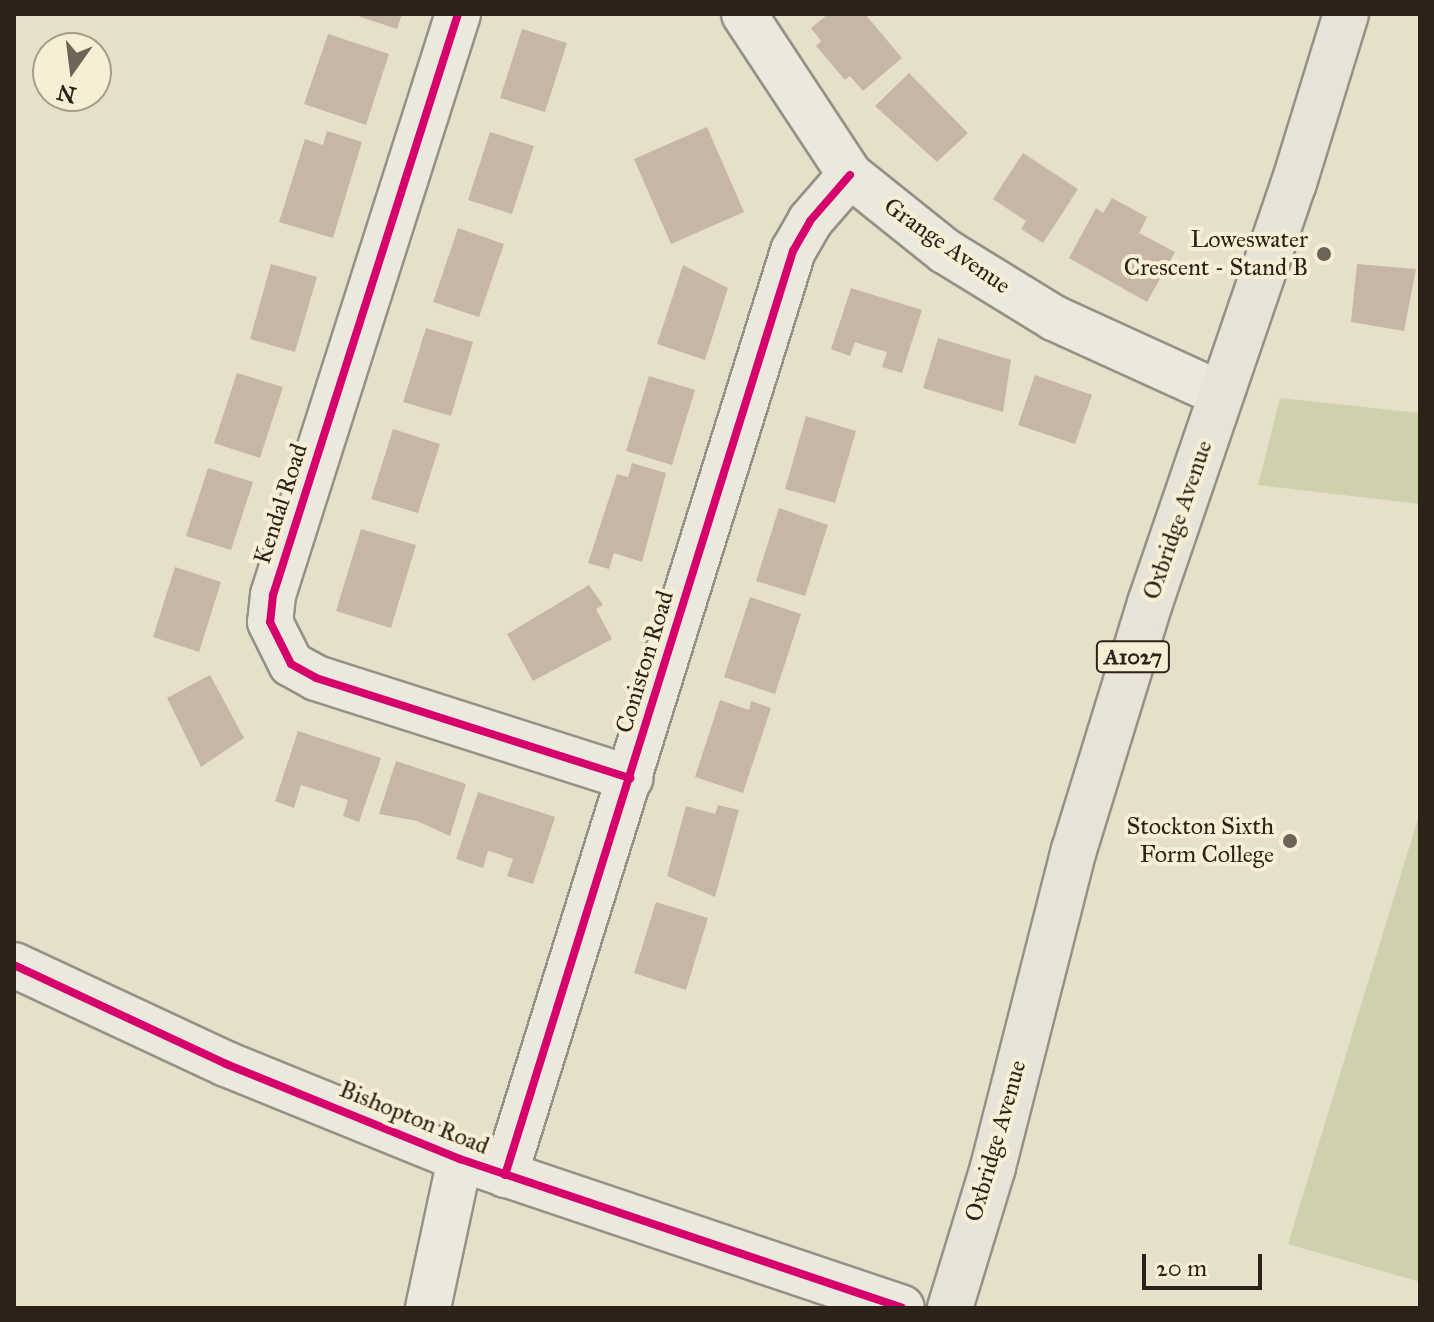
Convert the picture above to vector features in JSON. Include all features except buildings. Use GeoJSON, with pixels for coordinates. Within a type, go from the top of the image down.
{"type":"FeatureCollection","features":[{"type":"Feature","properties":{"kind":"main road","name":"Oxbridge Avenue"},"geometry":{"type":"LineString","coordinates":[[950,1308],[993,1167],[1074,850],[1346,14]]}},
{"type":"Feature","properties":{"kind":"street","name":"Kendal Road"},"geometry":{"type":"LineString","coordinates":[[458,14],[273,595],[270,622],[291,664],[316,678],[630,778]]}},
{"type":"Feature","properties":{"kind":"street","name":"Grange Avenue"},"geometry":{"type":"LineString","coordinates":[[744,14],[850,175],[945,251],[1054,318],[1221,394]]}},
{"type":"Feature","properties":{"kind":"street","name":"Coniston Road"},"geometry":{"type":"LineString","coordinates":[[505,1175],[793,251],[810,221],[850,175]]}},
{"type":"Feature","properties":{"kind":"street","name":"Bishopton Road"},"geometry":{"type":"LineString","coordinates":[[14,965],[226,1064],[460,1159],[902,1308]]}},
{"type":"Feature","properties":{"kind":"street"},"geometry":{"type":"LineString","coordinates":[[428,1308],[460,1159]]}},
{"type":"Feature","properties":{"kind":"green space"},"geometry":{"type":"Polygon","coordinates":[[[1280,398],[1420,413],[1420,504],[1258,485],[1280,398]]]}},
{"type":"Feature","properties":{"kind":"green space"},"geometry":{"type":"Polygon","coordinates":[[[1420,812],[1420,1282],[1288,1244],[1420,812]]]}},
{"type":"Feature","properties":{"kind":"cycle path"},"geometry":{"type":"LineString","coordinates":[[458,14],[273,595],[270,622],[291,664],[316,678],[630,778]]}},
{"type":"Feature","properties":{"kind":"cycle path"},"geometry":{"type":"LineString","coordinates":[[505,1175],[793,251],[810,221],[850,175]]}},
{"type":"Feature","properties":{"kind":"cycle path"},"geometry":{"type":"LineString","coordinates":[[14,965],[226,1064],[460,1159],[902,1308]]}},
{"type":"Feature","properties":{"kind":"place","name":"Loweswater Crescent - Stand B"},"geometry":{"type":"Point","coordinates":[1324,254]}},
{"type":"Feature","properties":{"kind":"place","name":"Stockton Sixth Form College"},"geometry":{"type":"Point","coordinates":[1290,841]}}]}
